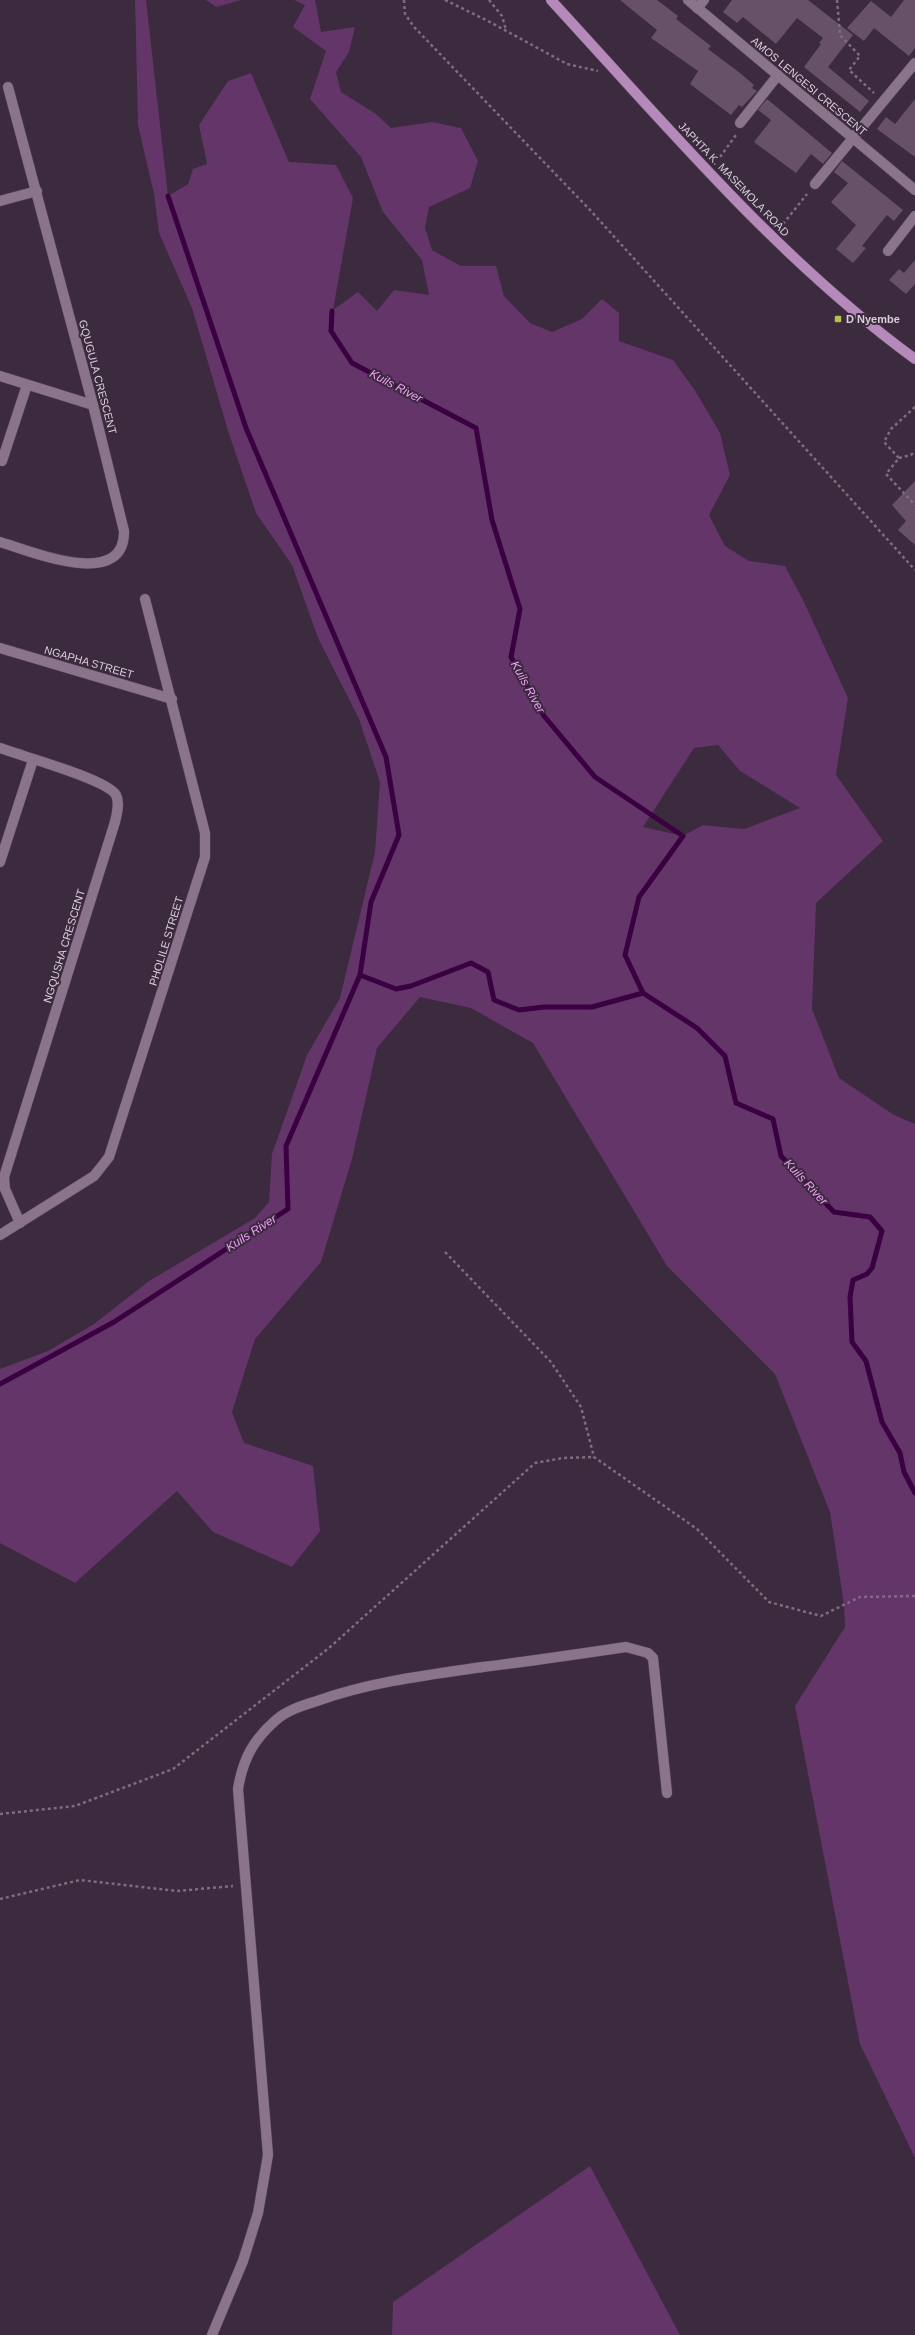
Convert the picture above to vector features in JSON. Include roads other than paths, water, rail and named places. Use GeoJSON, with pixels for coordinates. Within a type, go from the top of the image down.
{"type":"FeatureCollection","features":[{"type":"Feature","properties":{"kind":"main road","name":"JAPHTA K. MASEMOLA ROAD"},"geometry":{"type":"LineString","coordinates":[[552,0],[684,146],[781,245],[882,334],[915,359]]}},
{"type":"Feature","properties":{"kind":"street","name":"AMOS LENGESI CRESCENT"},"geometry":{"type":"LineString","coordinates":[[688,0],[700,4],[778,75],[915,190]]}},
{"type":"Feature","properties":{"kind":"street"},"geometry":{"type":"LineString","coordinates":[[815,184],[915,63]]}},
{"type":"Feature","properties":{"kind":"street"},"geometry":{"type":"LineString","coordinates":[[740,123],[778,75]]}},
{"type":"Feature","properties":{"kind":"street","name":"GQUGULA CRESCENT"},"geometry":{"type":"LineString","coordinates":[[0,542],[61,561],[85,564],[104,561],[112,557],[122,546],[124,531],[93,405],[8,88]]}},
{"type":"Feature","properties":{"kind":"street"},"geometry":{"type":"LineString","coordinates":[[0,201],[37,192]]}},
{"type":"Feature","properties":{"kind":"street"},"geometry":{"type":"LineString","coordinates":[[888,251],[915,216]]}},
{"type":"Feature","properties":{"kind":"street"},"geometry":{"type":"LineString","coordinates":[[0,376],[93,405]]}},
{"type":"Feature","properties":{"kind":"street"},"geometry":{"type":"LineString","coordinates":[[2,461],[27,385]]}},
{"type":"Feature","properties":{"kind":"street","name":"PHOLILE STREET"},"geometry":{"type":"LineString","coordinates":[[0,1235],[94,1176],[110,1157],[205,857],[205,833],[172,699],[145,599]]}},
{"type":"Feature","properties":{"kind":"street","name":"NGAPHA STREET"},"geometry":{"type":"LineString","coordinates":[[0,648],[172,699]]}},
{"type":"Feature","properties":{"kind":"street","name":"NGQUSHA CRESCENT"},"geometry":{"type":"LineString","coordinates":[[0,748],[108,786],[116,796],[118,810],[4,1177],[5,1189],[20,1223]]}},
{"type":"Feature","properties":{"kind":"street"},"geometry":{"type":"LineString","coordinates":[[0,862],[33,760]]}},
{"type":"Feature","properties":{"kind":"street"},"geometry":{"type":"LineString","coordinates":[[212,2335],[240,2268],[252,2234],[258,2213],[268,2155],[238,1789],[241,1770],[251,1746],[277,1719],[300,1707],[330,1696],[400,1680],[446,1672],[626,1647],[648,1652],[653,1658],[667,1793]]}},
{"type":"Feature","properties":{"kind":"waterway","name":"Kuils River"},"geometry":{"type":"LineString","coordinates":[[0,1384],[114,1322],[288,1209],[286,1146],[360,975],[371,902],[399,835],[386,757],[246,428],[168,196]]}},
{"type":"Feature","properties":{"kind":"waterway","name":"Kuils River"},"geometry":{"type":"LineString","coordinates":[[332,311],[331,331],[352,363],[476,428],[492,520],[520,609],[511,657],[544,716],[595,777],[683,836],[639,897],[625,955],[643,993],[697,1028],[725,1056],[736,1103],[773,1119],[781,1156],[834,1212],[870,1217],[882,1231],[872,1268],[867,1274],[853,1280],[850,1297],[852,1342],[866,1361],[882,1422],[900,1453],[904,1472],[915,1493]]}},
{"type":"Feature","properties":{"kind":"waterway","name":"Kuils River"},"geometry":{"type":"LineString","coordinates":[[360,975],[396,989],[411,986],[471,963],[488,972],[494,1000],[519,1010],[544,1007],[592,1007],[643,993]]}},
{"type":"Feature","properties":{"kind":"place","name":"D Nyembe"},"geometry":{"type":"Point","coordinates":[838,319]}}]}
